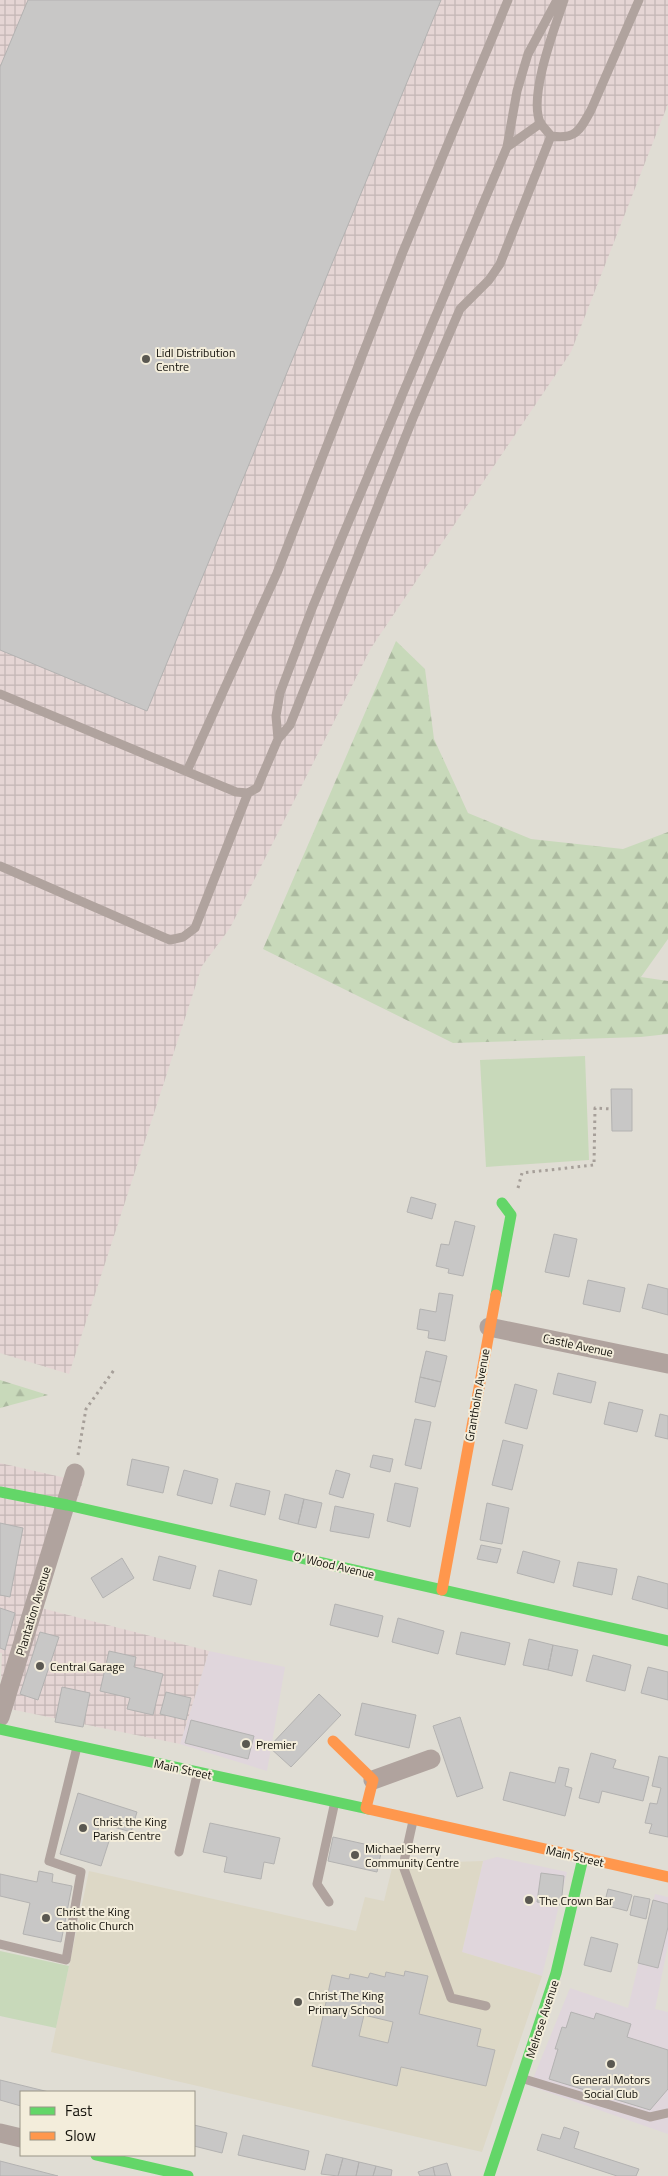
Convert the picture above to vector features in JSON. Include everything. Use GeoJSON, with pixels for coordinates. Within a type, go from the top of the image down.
{"type":"FeatureCollection","features":[{"type":"Feature","properties":{"kind":"street"},"geometry":{"type":"LineString","coordinates":[[502,1203],[511,1215]]}},
{"type":"Feature","properties":{"kind":"street","name":"Grantholm Avenue"},"geometry":{"type":"LineString","coordinates":[[442,1590],[511,1215]]}},
{"type":"Feature","properties":{"kind":"street","name":"Castle Avenue"},"geometry":{"type":"LineString","coordinates":[[489,1327],[668,1364]]}},
{"type":"Feature","properties":{"kind":"street","name":"Plantation Avenue"},"geometry":{"type":"LineString","coordinates":[[0,1717],[67,1505],[75,1473]]}},
{"type":"Feature","properties":{"kind":"street","name":"O' Wood Avenue"},"geometry":{"type":"LineString","coordinates":[[0,1492],[67,1505],[668,1640]]}},
{"type":"Feature","properties":{"kind":"street","name":"Main Street"},"geometry":{"type":"LineString","coordinates":[[0,1729],[366,1808],[668,1877]]}},
{"type":"Feature","properties":{"kind":"street"},"geometry":{"type":"LineString","coordinates":[[333,1741],[373,1780]]}},
{"type":"Feature","properties":{"kind":"street"},"geometry":{"type":"LineString","coordinates":[[373,1780],[432,1759]]}},
{"type":"Feature","properties":{"kind":"street"},"geometry":{"type":"LineString","coordinates":[[366,1808],[373,1780]]}},
{"type":"Feature","properties":{"kind":"street","name":"Melrose Avenue"},"geometry":{"type":"LineString","coordinates":[[492,2175],[556,1973],[583,1858]]}},
{"type":"Feature","properties":{"kind":"street"},"geometry":{"type":"LineString","coordinates":[[0,2133],[20,2138]]}},
{"type":"Feature","properties":{"kind":"street"},"geometry":{"type":"LineString","coordinates":[[100,2156],[188,2176]]}},
{"type":"Feature","properties":{"kind":"lane"},"geometry":{"type":"LineString","coordinates":[[188,771],[277,572],[402,254],[508,0]]}},
{"type":"Feature","properties":{"kind":"lane"},"geometry":{"type":"LineString","coordinates":[[278,739],[276,716],[280,693],[313,606],[507,147],[517,91],[528,54],[557,0]]}},
{"type":"Feature","properties":{"kind":"lane"},"geometry":{"type":"LineString","coordinates":[[564,0],[541,75],[537,104],[540,123],[551,136],[566,138],[574,135],[584,124],[639,0]]}},
{"type":"Feature","properties":{"kind":"lane"},"geometry":{"type":"LineString","coordinates":[[507,147],[540,123]]}},
{"type":"Feature","properties":{"kind":"lane"},"geometry":{"type":"LineString","coordinates":[[0,694],[236,792],[248,793],[257,788],[278,739],[290,725],[413,418],[460,309],[489,280],[500,264],[551,136]]}},
{"type":"Feature","properties":{"kind":"lane"},"geometry":{"type":"LineString","coordinates":[[0,866],[170,940],[183,937],[195,928],[248,793]]}},
{"type":"Feature","properties":{"kind":"lane"},"geometry":{"type":"LineString","coordinates":[[0,1944],[66,1960],[81,1872],[49,1861],[77,1745]]}},
{"type":"Feature","properties":{"kind":"lane"},"geometry":{"type":"LineString","coordinates":[[179,1852],[198,1772]]}},
{"type":"Feature","properties":{"kind":"lane"},"geometry":{"type":"LineString","coordinates":[[330,1902],[317,1884],[335,1802]]}},
{"type":"Feature","properties":{"kind":"lane"},"geometry":{"type":"LineString","coordinates":[[414,1819],[403,1866],[451,1998],[486,2006]]}},
{"type":"Feature","properties":{"kind":"lane"},"geometry":{"type":"LineString","coordinates":[[523,2078],[650,2117],[668,2113]]}},
{"type":"Feature","properties":{"kind":"path"},"geometry":{"type":"LineString","coordinates":[[511,1215],[522,1173],[594,1165],[595,1108],[612,1109]]}},
{"type":"Feature","properties":{"kind":"path"},"geometry":{"type":"LineString","coordinates":[[75,1473],[86,1409],[114,1370]]}},
{"type":"Feature","properties":{"kind":"shaded area"},"geometry":{"type":"Polygon","coordinates":[[[0,0],[668,0],[668,104],[571,352],[371,648],[230,928],[202,966],[69,1374],[0,1353],[0,0]]]}},
{"type":"Feature","properties":{"kind":"shaded area"},"geometry":{"type":"Polygon","coordinates":[[[0,1463],[83,1482],[41,1608],[209,1651],[180,1744],[0,1707],[2,1653],[0,1653],[0,1463]]]}},
{"type":"Feature","properties":{"kind":"shaded area"},"geometry":{"type":"Polygon","coordinates":[[[209,1651],[285,1667],[267,1771],[180,1744],[209,1651]]]}},
{"type":"Feature","properties":{"kind":"shaded area"},"geometry":{"type":"Polygon","coordinates":[[[497,1857],[567,1872],[542,1976],[462,1952],[483,1861],[497,1857]]]}},
{"type":"Feature","properties":{"kind":"shaded area","name":"Christ The King Primary School"},"geometry":{"type":"Polygon","coordinates":[[[483,1861],[462,1952],[542,1976],[482,2152],[51,2052],[89,1871],[356,1931],[365,1897],[384,1901],[393,1864],[483,1861]]]}},
{"type":"Feature","properties":{"kind":"shaded area"},"geometry":{"type":"Polygon","coordinates":[[[655,1894],[668,1897],[668,1945],[655,2009],[668,2012],[668,2134],[530,2086],[570,1988],[628,2008],[655,1894]]]}},
{"type":"Feature","properties":{"kind":"green space"},"geometry":{"type":"Polygon","coordinates":[[[396,641],[425,669],[434,739],[468,813],[531,839],[623,849],[668,832],[668,939],[641,977],[668,981],[668,1034],[641,1037],[453,1043],[263,949],[396,641]]]}},
{"type":"Feature","properties":{"kind":"green space"},"geometry":{"type":"Polygon","coordinates":[[[585,1056],[589,1160],[486,1167],[480,1060],[585,1056]]]}},
{"type":"Feature","properties":{"kind":"green space"},"geometry":{"type":"Polygon","coordinates":[[[0,1380],[48,1395],[0,1408],[0,1380]]]}},
{"type":"Feature","properties":{"kind":"green space"},"geometry":{"type":"Polygon","coordinates":[[[0,1951],[69,1966],[56,2028],[0,2016],[0,1951]]]}},
{"type":"Feature","properties":{"kind":"building","name":"Lidl Distribution Centre"},"geometry":{"type":"Polygon","coordinates":[[[28,0],[441,0],[147,711],[0,650],[0,67],[28,0]]]}},
{"type":"Feature","properties":{"kind":"building"},"geometry":{"type":"Polygon","coordinates":[[[611,1089],[632,1089],[632,1131],[612,1131],[611,1089]]]}},
{"type":"Feature","properties":{"kind":"building"},"geometry":{"type":"Polygon","coordinates":[[[411,1197],[436,1204],[432,1219],[407,1212],[411,1197]]]}},
{"type":"Feature","properties":{"kind":"building"},"geometry":{"type":"Polygon","coordinates":[[[455,1221],[475,1226],[463,1276],[448,1273],[449,1269],[436,1266],[441,1244],[449,1245],[455,1221]]]}},
{"type":"Feature","properties":{"kind":"building"},"geometry":{"type":"Polygon","coordinates":[[[554,1234],[577,1239],[569,1277],[545,1272],[554,1234]]]}},
{"type":"Feature","properties":{"kind":"building"},"geometry":{"type":"Polygon","coordinates":[[[588,1280],[625,1288],[620,1312],[583,1304],[588,1280]]]}},
{"type":"Feature","properties":{"kind":"building"},"geometry":{"type":"Polygon","coordinates":[[[648,1284],[668,1289],[668,1315],[642,1308],[648,1284]]]}},
{"type":"Feature","properties":{"kind":"building"},"geometry":{"type":"Polygon","coordinates":[[[439,1293],[453,1295],[445,1341],[428,1338],[429,1331],[417,1329],[420,1309],[436,1312],[439,1293]]]}},
{"type":"Feature","properties":{"kind":"building"},"geometry":{"type":"Polygon","coordinates":[[[426,1351],[447,1356],[441,1382],[420,1377],[426,1351]]]}},
{"type":"Feature","properties":{"kind":"building"},"geometry":{"type":"Polygon","coordinates":[[[558,1373],[596,1382],[591,1403],[553,1394],[558,1373]]]}},
{"type":"Feature","properties":{"kind":"building"},"geometry":{"type":"Polygon","coordinates":[[[420,1377],[441,1382],[435,1407],[415,1402],[420,1377]]]}},
{"type":"Feature","properties":{"kind":"building"},"geometry":{"type":"Polygon","coordinates":[[[515,1384],[537,1390],[527,1429],[505,1423],[515,1384]]]}},
{"type":"Feature","properties":{"kind":"building"},"geometry":{"type":"Polygon","coordinates":[[[609,1402],[643,1410],[637,1432],[604,1424],[609,1402]]]}},
{"type":"Feature","properties":{"kind":"building"},"geometry":{"type":"Polygon","coordinates":[[[660,1414],[668,1416],[668,1439],[655,1436],[660,1414]]]}},
{"type":"Feature","properties":{"kind":"building"},"geometry":{"type":"Polygon","coordinates":[[[415,1419],[431,1422],[421,1469],[405,1465],[415,1419]]]}},
{"type":"Feature","properties":{"kind":"building"},"geometry":{"type":"Polygon","coordinates":[[[503,1440],[523,1445],[512,1490],[492,1485],[503,1440]]]}},
{"type":"Feature","properties":{"kind":"building"},"geometry":{"type":"Polygon","coordinates":[[[373,1455],[393,1459],[390,1472],[370,1467],[373,1455]]]}},
{"type":"Feature","properties":{"kind":"building"},"geometry":{"type":"Polygon","coordinates":[[[132,1459],[169,1467],[163,1493],[127,1485],[132,1459]]]}},
{"type":"Feature","properties":{"kind":"building"},"geometry":{"type":"Polygon","coordinates":[[[184,1470],[218,1479],[212,1504],[177,1495],[184,1470]]]}},
{"type":"Feature","properties":{"kind":"building"},"geometry":{"type":"Polygon","coordinates":[[[336,1470],[350,1474],[343,1498],[329,1494],[336,1470]]]}},
{"type":"Feature","properties":{"kind":"building"},"geometry":{"type":"Polygon","coordinates":[[[236,1483],[270,1491],[265,1515],[230,1506],[236,1483]]]}},
{"type":"Feature","properties":{"kind":"building"},"geometry":{"type":"Polygon","coordinates":[[[395,1483],[418,1488],[410,1527],[387,1521],[395,1483]]]}},
{"type":"Feature","properties":{"kind":"building"},"geometry":{"type":"Polygon","coordinates":[[[285,1494],[304,1499],[298,1524],[279,1519],[285,1494]]]}},
{"type":"Feature","properties":{"kind":"building"},"geometry":{"type":"Polygon","coordinates":[[[304,1499],[322,1503],[316,1528],[298,1524],[304,1499]]]}},
{"type":"Feature","properties":{"kind":"building"},"geometry":{"type":"Polygon","coordinates":[[[487,1503],[509,1508],[502,1544],[480,1540],[487,1503]]]}},
{"type":"Feature","properties":{"kind":"building"},"geometry":{"type":"Polygon","coordinates":[[[335,1506],[374,1514],[369,1538],[330,1531],[335,1506]]]}},
{"type":"Feature","properties":{"kind":"building"},"geometry":{"type":"Polygon","coordinates":[[[0,1523],[23,1528],[10,1597],[0,1595],[0,1523]]]}},
{"type":"Feature","properties":{"kind":"building"},"geometry":{"type":"Polygon","coordinates":[[[481,1545],[501,1549],[497,1563],[477,1559],[481,1545]]]}},
{"type":"Feature","properties":{"kind":"building"},"geometry":{"type":"Polygon","coordinates":[[[523,1551],[560,1561],[554,1583],[517,1573],[523,1551]]]}},
{"type":"Feature","properties":{"kind":"building"},"geometry":{"type":"Polygon","coordinates":[[[159,1556],[196,1566],[190,1589],[153,1580],[159,1556]]]}},
{"type":"Feature","properties":{"kind":"building"},"geometry":{"type":"Polygon","coordinates":[[[122,1558],[134,1578],[103,1598],[91,1578],[122,1558]]]}},
{"type":"Feature","properties":{"kind":"building"},"geometry":{"type":"Polygon","coordinates":[[[578,1562],[617,1569],[612,1595],[573,1586],[578,1562]]]}},
{"type":"Feature","properties":{"kind":"building"},"geometry":{"type":"Polygon","coordinates":[[[219,1570],[257,1580],[251,1605],[213,1596],[219,1570]]]}},
{"type":"Feature","properties":{"kind":"building"},"geometry":{"type":"Polygon","coordinates":[[[638,1576],[668,1584],[668,1609],[632,1599],[638,1576]]]}},
{"type":"Feature","properties":{"kind":"building"},"geometry":{"type":"Polygon","coordinates":[[[335,1604],[383,1616],[378,1637],[330,1625],[335,1604]]]}},
{"type":"Feature","properties":{"kind":"building"},"geometry":{"type":"Polygon","coordinates":[[[0,1608],[15,1613],[5,1650],[0,1648],[0,1608]]]}},
{"type":"Feature","properties":{"kind":"building"},"geometry":{"type":"Polygon","coordinates":[[[398,1618],[444,1631],[438,1654],[392,1642],[398,1618]]]}},
{"type":"Feature","properties":{"kind":"building","name":"Central Garage"},"geometry":{"type":"Polygon","coordinates":[[[40,1632],[59,1637],[38,1700],[20,1694],[40,1632]]]}},
{"type":"Feature","properties":{"kind":"building"},"geometry":{"type":"Polygon","coordinates":[[[461,1632],[510,1643],[505,1665],[456,1654],[461,1632]]]}},
{"type":"Feature","properties":{"kind":"building"},"geometry":{"type":"Polygon","coordinates":[[[529,1639],[553,1645],[548,1670],[523,1665],[529,1639]]]}},
{"type":"Feature","properties":{"kind":"building"},"geometry":{"type":"Polygon","coordinates":[[[553,1645],[578,1650],[572,1676],[548,1670],[553,1645]]]}},
{"type":"Feature","properties":{"kind":"building"},"geometry":{"type":"Polygon","coordinates":[[[109,1651],[136,1657],[134,1667],[163,1674],[153,1715],[127,1709],[130,1698],[100,1691],[109,1651]]]}},
{"type":"Feature","properties":{"kind":"building"},"geometry":{"type":"Polygon","coordinates":[[[593,1655],[631,1665],[625,1691],[586,1681],[593,1655]]]}},
{"type":"Feature","properties":{"kind":"building"},"geometry":{"type":"Polygon","coordinates":[[[648,1667],[668,1672],[668,1700],[641,1693],[648,1667]]]}},
{"type":"Feature","properties":{"kind":"building"},"geometry":{"type":"Polygon","coordinates":[[[62,1687],[90,1693],[83,1727],[55,1722],[62,1687]]]}},
{"type":"Feature","properties":{"kind":"building"},"geometry":{"type":"Polygon","coordinates":[[[166,1692],[191,1698],[186,1720],[160,1714],[166,1692]]]}},
{"type":"Feature","properties":{"kind":"building"},"geometry":{"type":"Polygon","coordinates":[[[319,1694],[341,1715],[291,1767],[269,1747],[319,1694]]]}},
{"type":"Feature","properties":{"kind":"building"},"geometry":{"type":"Polygon","coordinates":[[[362,1703],[416,1715],[409,1748],[355,1735],[362,1703]]]}},
{"type":"Feature","properties":{"kind":"building"},"geometry":{"type":"Polygon","coordinates":[[[460,1717],[483,1788],[457,1797],[433,1726],[460,1717]]]}},
{"type":"Feature","properties":{"kind":"building"},"geometry":{"type":"Polygon","coordinates":[[[191,1720],[254,1736],[248,1759],[185,1743],[191,1720]]]}},
{"type":"Feature","properties":{"kind":"building"},"geometry":{"type":"Polygon","coordinates":[[[591,1753],[616,1760],[613,1768],[649,1777],[643,1801],[602,1791],[599,1803],[579,1798],[591,1753]]]}},
{"type":"Feature","properties":{"kind":"building"},"geometry":{"type":"Polygon","coordinates":[[[659,1756],[668,1758],[668,1837],[649,1833],[652,1824],[645,1823],[650,1803],[657,1804],[661,1788],[652,1786],[659,1756]]]}},
{"type":"Feature","properties":{"kind":"building"},"geometry":{"type":"Polygon","coordinates":[[[559,1767],[569,1769],[565,1786],[572,1788],[565,1816],[503,1800],[510,1772],[555,1783],[559,1767]]]}},
{"type":"Feature","properties":{"kind":"building","name":"Christ the King Parish Centre"},"geometry":{"type":"Polygon","coordinates":[[[78,1793],[137,1812],[131,1832],[100,1823],[97,1833],[110,1838],[101,1866],[60,1854],[78,1793]]]}},
{"type":"Feature","properties":{"kind":"building"},"geometry":{"type":"Polygon","coordinates":[[[210,1823],[280,1838],[274,1864],[264,1862],[261,1879],[224,1872],[227,1857],[203,1852],[210,1823]]]}},
{"type":"Feature","properties":{"kind":"building","name":"Michael Sherry Community Centre"},"geometry":{"type":"Polygon","coordinates":[[[333,1837],[382,1848],[377,1872],[328,1861],[333,1837]]]}},
{"type":"Feature","properties":{"kind":"building","name":"Christ the King Catholic Church"},"geometry":{"type":"Polygon","coordinates":[[[39,1871],[53,1874],[52,1882],[72,1886],[61,1942],[23,1934],[30,1903],[0,1896],[0,1874],[37,1882],[39,1871]]]}},
{"type":"Feature","properties":{"kind":"building"},"geometry":{"type":"Polygon","coordinates":[[[541,1873],[564,1876],[561,1905],[537,1902],[541,1873]]]}},
{"type":"Feature","properties":{"kind":"building"},"geometry":{"type":"Polygon","coordinates":[[[608,1889],[632,1895],[627,1911],[604,1905],[608,1889]]]}},
{"type":"Feature","properties":{"kind":"building"},"geometry":{"type":"Polygon","coordinates":[[[634,1896],[650,1899],[646,1919],[630,1915],[634,1896]]]}},
{"type":"Feature","properties":{"kind":"building"},"geometry":{"type":"Polygon","coordinates":[[[653,1900],[668,1904],[668,1927],[658,1968],[638,1963],[653,1900]]]}},
{"type":"Feature","properties":{"kind":"building"},"geometry":{"type":"Polygon","coordinates":[[[591,1937],[618,1944],[611,1972],[584,1965],[591,1937]]]}},
{"type":"Feature","properties":{"kind":"building"},"geometry":{"type":"Polygon","coordinates":[[[405,1971],[428,1976],[419,2014],[481,2029],[477,2046],[495,2050],[486,2086],[401,2067],[397,2086],[312,2066],[332,1975],[349,1979],[350,1974],[368,1978],[370,1973],[385,1977],[386,1972],[404,1976],[405,1971]],[[364,2015],[359,2036],[388,2043],[393,2022],[364,2015]]]}},
{"type":"Feature","properties":{"kind":"building","name":"General Motors Social Club"},"geometry":{"type":"Polygon","coordinates":[[[571,2012],[594,2019],[596,2013],[631,2024],[627,2037],[668,2050],[668,2089],[650,2110],[549,2079],[562,2027],[566,2028],[571,2012]]]}},
{"type":"Feature","properties":{"kind":"building"},"geometry":{"type":"Polygon","coordinates":[[[0,2080],[45,2091],[20,2091],[20,2106],[0,2100],[0,2080]]]}},
{"type":"Feature","properties":{"kind":"building"},"geometry":{"type":"Polygon","coordinates":[[[195,2125],[227,2133],[222,2153],[195,2146],[195,2125]]]}},
{"type":"Feature","properties":{"kind":"building"},"geometry":{"type":"Polygon","coordinates":[[[564,2127],[579,2132],[574,2148],[639,2169],[636,2176],[617,2176],[537,2150],[542,2134],[560,2139],[564,2127]]]}},
{"type":"Feature","properties":{"kind":"building"},"geometry":{"type":"Polygon","coordinates":[[[243,2135],[309,2151],[305,2170],[238,2155],[243,2135]]]}},
{"type":"Feature","properties":{"kind":"building"},"geometry":{"type":"Polygon","coordinates":[[[326,2154],[343,2158],[338,2176],[321,2174],[326,2154]]]}},
{"type":"Feature","properties":{"kind":"building"},"geometry":{"type":"Polygon","coordinates":[[[343,2158],[359,2162],[356,2176],[338,2176],[343,2158]]]}},
{"type":"Feature","properties":{"kind":"building"},"geometry":{"type":"Polygon","coordinates":[[[0,2161],[58,2176],[0,2176],[0,2161]]]}},
{"type":"Feature","properties":{"kind":"building"},"geometry":{"type":"Polygon","coordinates":[[[359,2162],[376,2166],[373,2176],[356,2176],[359,2162]]]}},
{"type":"Feature","properties":{"kind":"building"},"geometry":{"type":"Polygon","coordinates":[[[447,2163],[451,2176],[435,2176],[433,2167],[447,2163]]]}},
{"type":"Feature","properties":{"kind":"building"},"geometry":{"type":"Polygon","coordinates":[[[376,2166],[392,2170],[391,2176],[373,2176],[376,2166]]]}},
{"type":"Feature","properties":{"kind":"building"},"geometry":{"type":"Polygon","coordinates":[[[433,2167],[435,2176],[420,2176],[418,2172],[433,2167]]]}},
{"type":"Feature","properties":{"kind":"traffic: fast"},"geometry":{"type":"LineString","coordinates":[[496,1295],[511,1215],[502,1203]]}},
{"type":"Feature","properties":{"kind":"traffic: fast"},"geometry":{"type":"LineString","coordinates":[[0,1492],[67,1505],[668,1641]]}},
{"type":"Feature","properties":{"kind":"traffic: fast"},"geometry":{"type":"LineString","coordinates":[[0,1729],[368,1809]]}},
{"type":"Feature","properties":{"kind":"traffic: fast"},"geometry":{"type":"LineString","coordinates":[[489,2176],[556,1973],[583,1858]]}},
{"type":"Feature","properties":{"kind":"traffic: fast"},"geometry":{"type":"LineString","coordinates":[[100,2156],[188,2176]]}},
{"type":"Feature","properties":{"kind":"traffic: slow"},"geometry":{"type":"LineString","coordinates":[[442,1590],[496,1295]]}},
{"type":"Feature","properties":{"kind":"traffic: slow"},"geometry":{"type":"LineString","coordinates":[[333,1741],[373,1780],[366,1808]]}},
{"type":"Feature","properties":{"kind":"traffic: slow"},"geometry":{"type":"LineString","coordinates":[[368,1809],[668,1877]]}},
{"type":"Feature","properties":{"kind":"place","name":"Lidl Distribution Centre"},"geometry":{"type":"Point","coordinates":[146,359]}},
{"type":"Feature","properties":{"kind":"place","name":"Central Garage"},"geometry":{"type":"Point","coordinates":[40,1666]}},
{"type":"Feature","properties":{"kind":"place","name":"Premier"},"geometry":{"type":"Point","coordinates":[246,1744]}},
{"type":"Feature","properties":{"kind":"place","name":"Christ the King Parish Centre"},"geometry":{"type":"Point","coordinates":[83,1828]}},
{"type":"Feature","properties":{"kind":"place","name":"Michael Sherry Community Centre"},"geometry":{"type":"Point","coordinates":[355,1855]}},
{"type":"Feature","properties":{"kind":"place","name":"The Crown Bar"},"geometry":{"type":"Point","coordinates":[529,1900]}},
{"type":"Feature","properties":{"kind":"place","name":"Christ the King Catholic Church"},"geometry":{"type":"Point","coordinates":[46,1918]}},
{"type":"Feature","properties":{"kind":"place","name":"Christ The King Primary School"},"geometry":{"type":"Point","coordinates":[298,2002]}},
{"type":"Feature","properties":{"kind":"place","name":"General Motors Social Club"},"geometry":{"type":"Point","coordinates":[611,2064]}}]}
